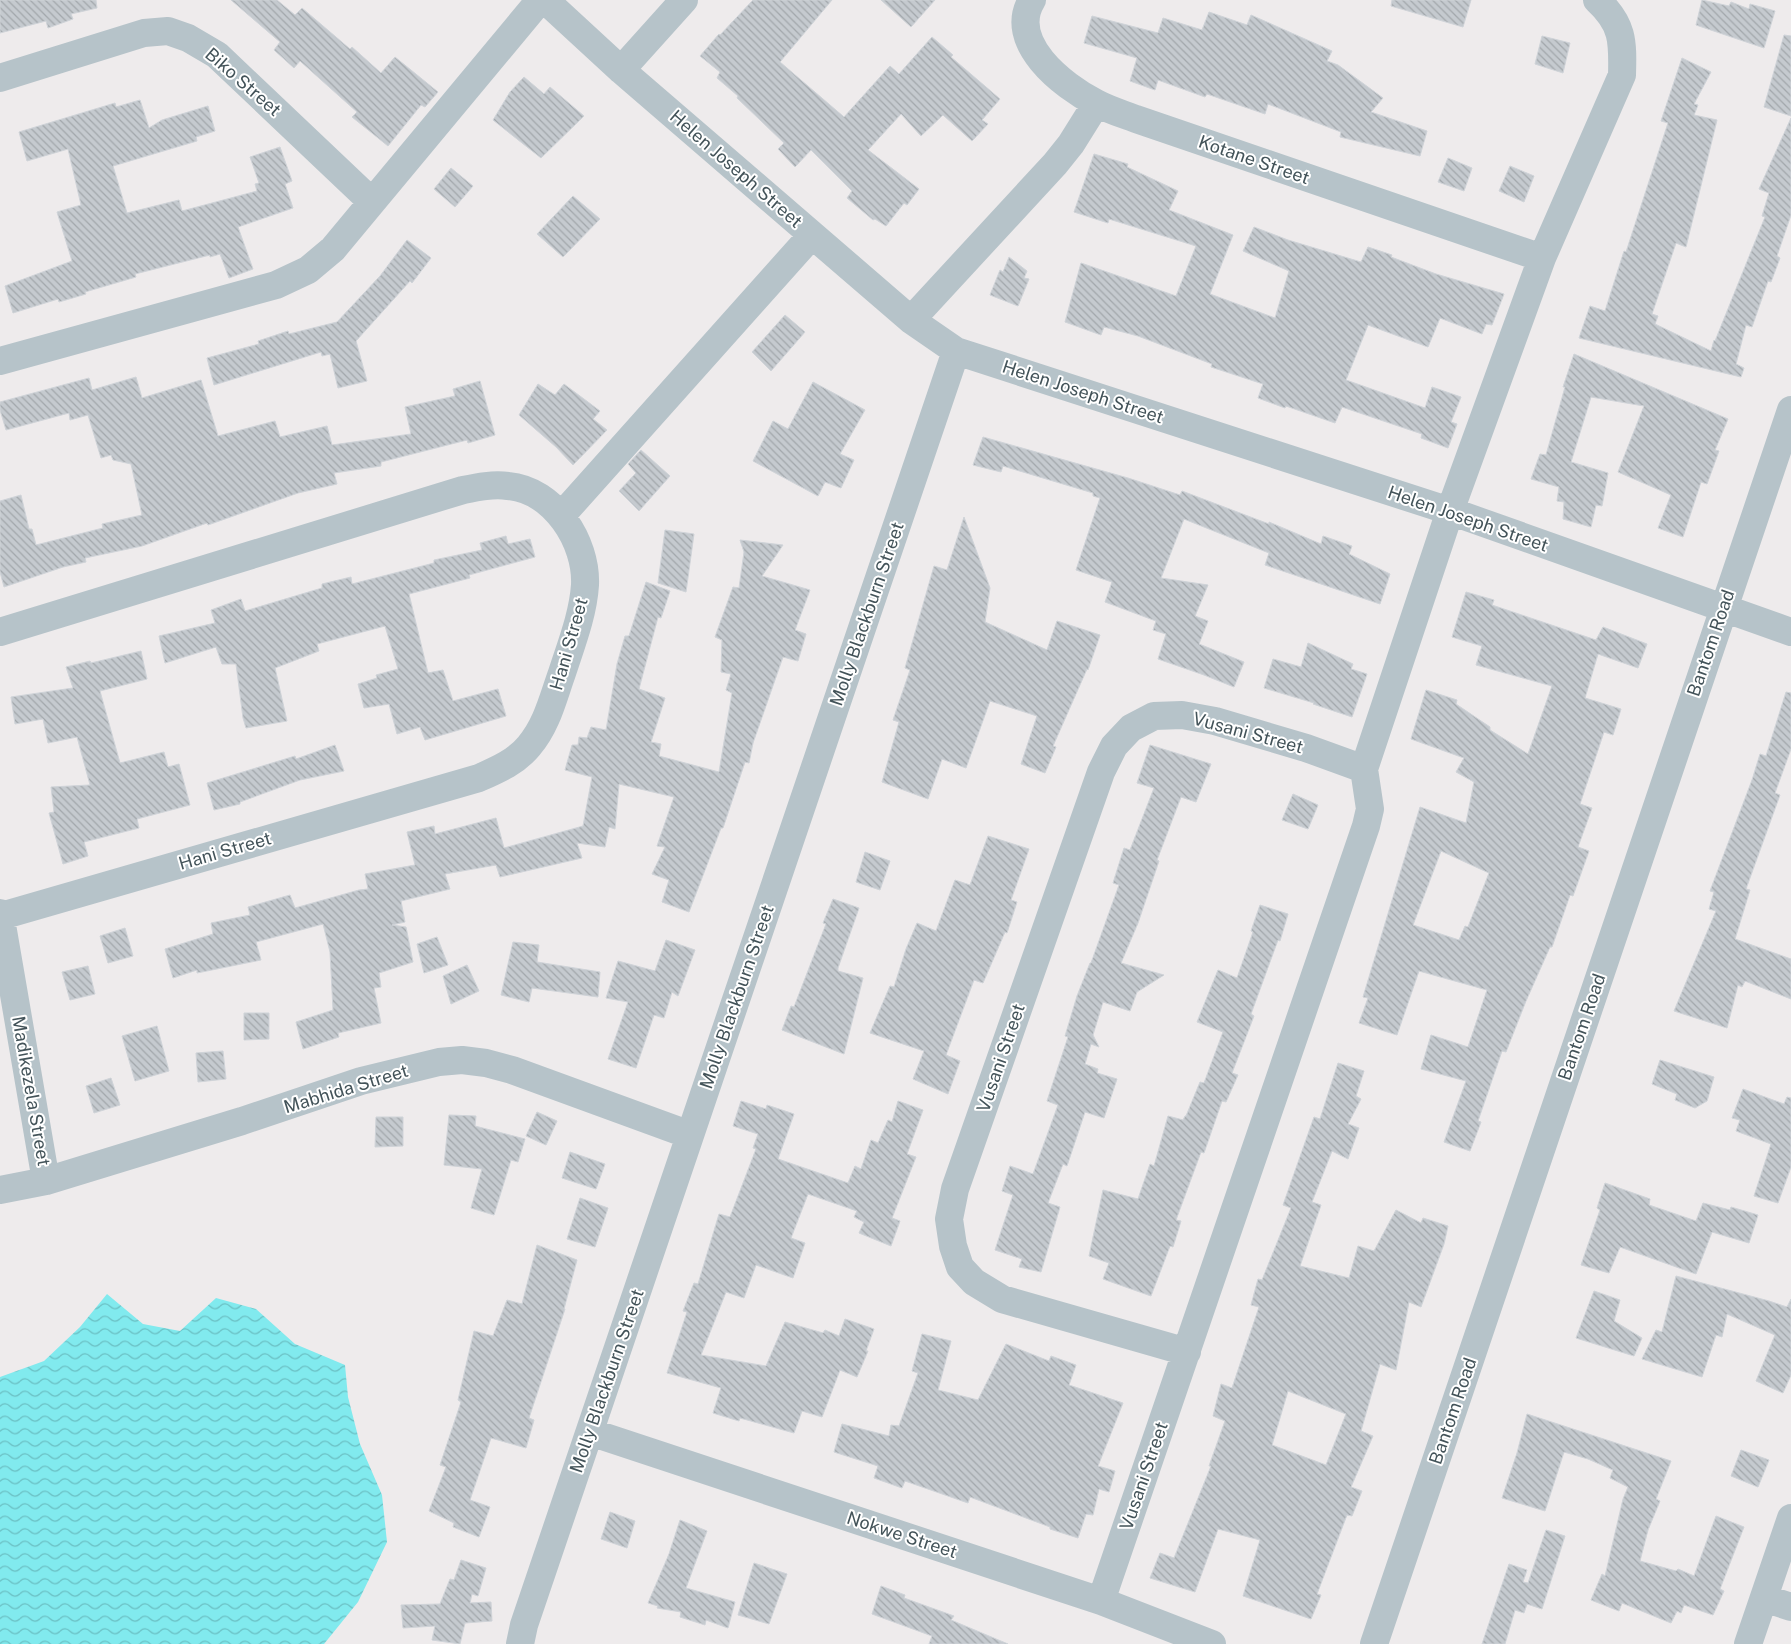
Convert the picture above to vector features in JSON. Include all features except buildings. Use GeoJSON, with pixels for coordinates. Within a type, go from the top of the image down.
{"type":"FeatureCollection","features":[{"type":"Feature","properties":{"kind":"street"},"geometry":{"type":"LineString","coordinates":[[0,361],[276,285],[308,270],[334,248],[540,0]]}},
{"type":"Feature","properties":{"kind":"street","name":"Helen Joseph Street"},"geometry":{"type":"LineString","coordinates":[[545,0],[621,70],[911,320],[956,351],[1450,511],[1791,632]]}},
{"type":"Feature","properties":{"kind":"street"},"geometry":{"type":"LineString","coordinates":[[621,70],[684,0]]}},
{"type":"Feature","properties":{"kind":"street","name":"Kotane Street"},"geometry":{"type":"LineString","coordinates":[[1032,0],[1025,16],[1028,39],[1034,52],[1042,64],[1096,104],[1542,258]]}},
{"type":"Feature","properties":{"kind":"street"},"geometry":{"type":"LineString","coordinates":[[1364,769],[1450,511],[1542,258],[1622,75],[1623,46],[1618,27],[1606,9],[1597,0]]}},
{"type":"Feature","properties":{"kind":"street","name":"Biko Street"},"geometry":{"type":"LineString","coordinates":[[0,78],[144,33],[168,32],[188,38],[217,55],[372,202]]}},
{"type":"Feature","properties":{"kind":"street"},"geometry":{"type":"LineString","coordinates":[[911,320],[1055,164],[1071,144],[1096,104]]}},
{"type":"Feature","properties":{"kind":"street"},"geometry":{"type":"LineString","coordinates":[[561,516],[812,235]]}},
{"type":"Feature","properties":{"kind":"street","name":"Molly Blackburn Street"},"geometry":{"type":"LineString","coordinates":[[520,1644],[524,1625],[956,351]]}},
{"type":"Feature","properties":{"kind":"street","name":"Bantom Road"},"geometry":{"type":"LineString","coordinates":[[1374,1644],[1791,410]]}},
{"type":"Feature","properties":{"kind":"street","name":"Hani Street"},"geometry":{"type":"LineString","coordinates":[[0,632],[463,490],[487,486],[510,486],[527,491],[542,499],[561,516],[571,531],[584,563],[585,584],[582,607],[545,722],[530,746],[501,769],[479,778],[0,914]]}},
{"type":"Feature","properties":{"kind":"street","name":"Vusani Street"},"geometry":{"type":"LineString","coordinates":[[1102,1601],[1187,1352],[1366,826],[1370,809],[1364,769],[1306,748],[1215,721],[1182,715],[1154,716],[1131,728],[1114,746],[1100,772],[955,1189],[949,1220],[953,1246],[960,1267],[974,1282],[1002,1299],[1187,1352]]}},
{"type":"Feature","properties":{"kind":"street","name":"Madikezela Street"},"geometry":{"type":"LineString","coordinates":[[0,914],[46,1181]]}},
{"type":"Feature","properties":{"kind":"street","name":"Mabhida Street"},"geometry":{"type":"LineString","coordinates":[[0,1190],[46,1181],[242,1122],[361,1081],[439,1062],[462,1060],[486,1063],[512,1070],[690,1135]]}},
{"type":"Feature","properties":{"kind":"street","name":"Nokwe Street"},"geometry":{"type":"LineString","coordinates":[[590,1432],[1102,1601],[1212,1644]]}},
{"type":"Feature","properties":{"kind":"street"},"geometry":{"type":"LineString","coordinates":[[1748,1644],[1791,1518]]}},
{"type":"Feature","properties":{"kind":"street"},"geometry":{"type":"LineString","coordinates":[[1764,1598],[1791,1607]]}},
{"type":"Feature","properties":{"kind":"water"},"geometry":{"type":"Polygon","coordinates":[[[107,1294],[143,1324],[180,1331],[216,1298],[256,1309],[295,1344],[345,1365],[348,1397],[360,1444],[382,1495],[387,1542],[358,1602],[324,1644],[0,1644],[0,1377],[44,1361],[80,1327],[107,1294]]]}}]}
